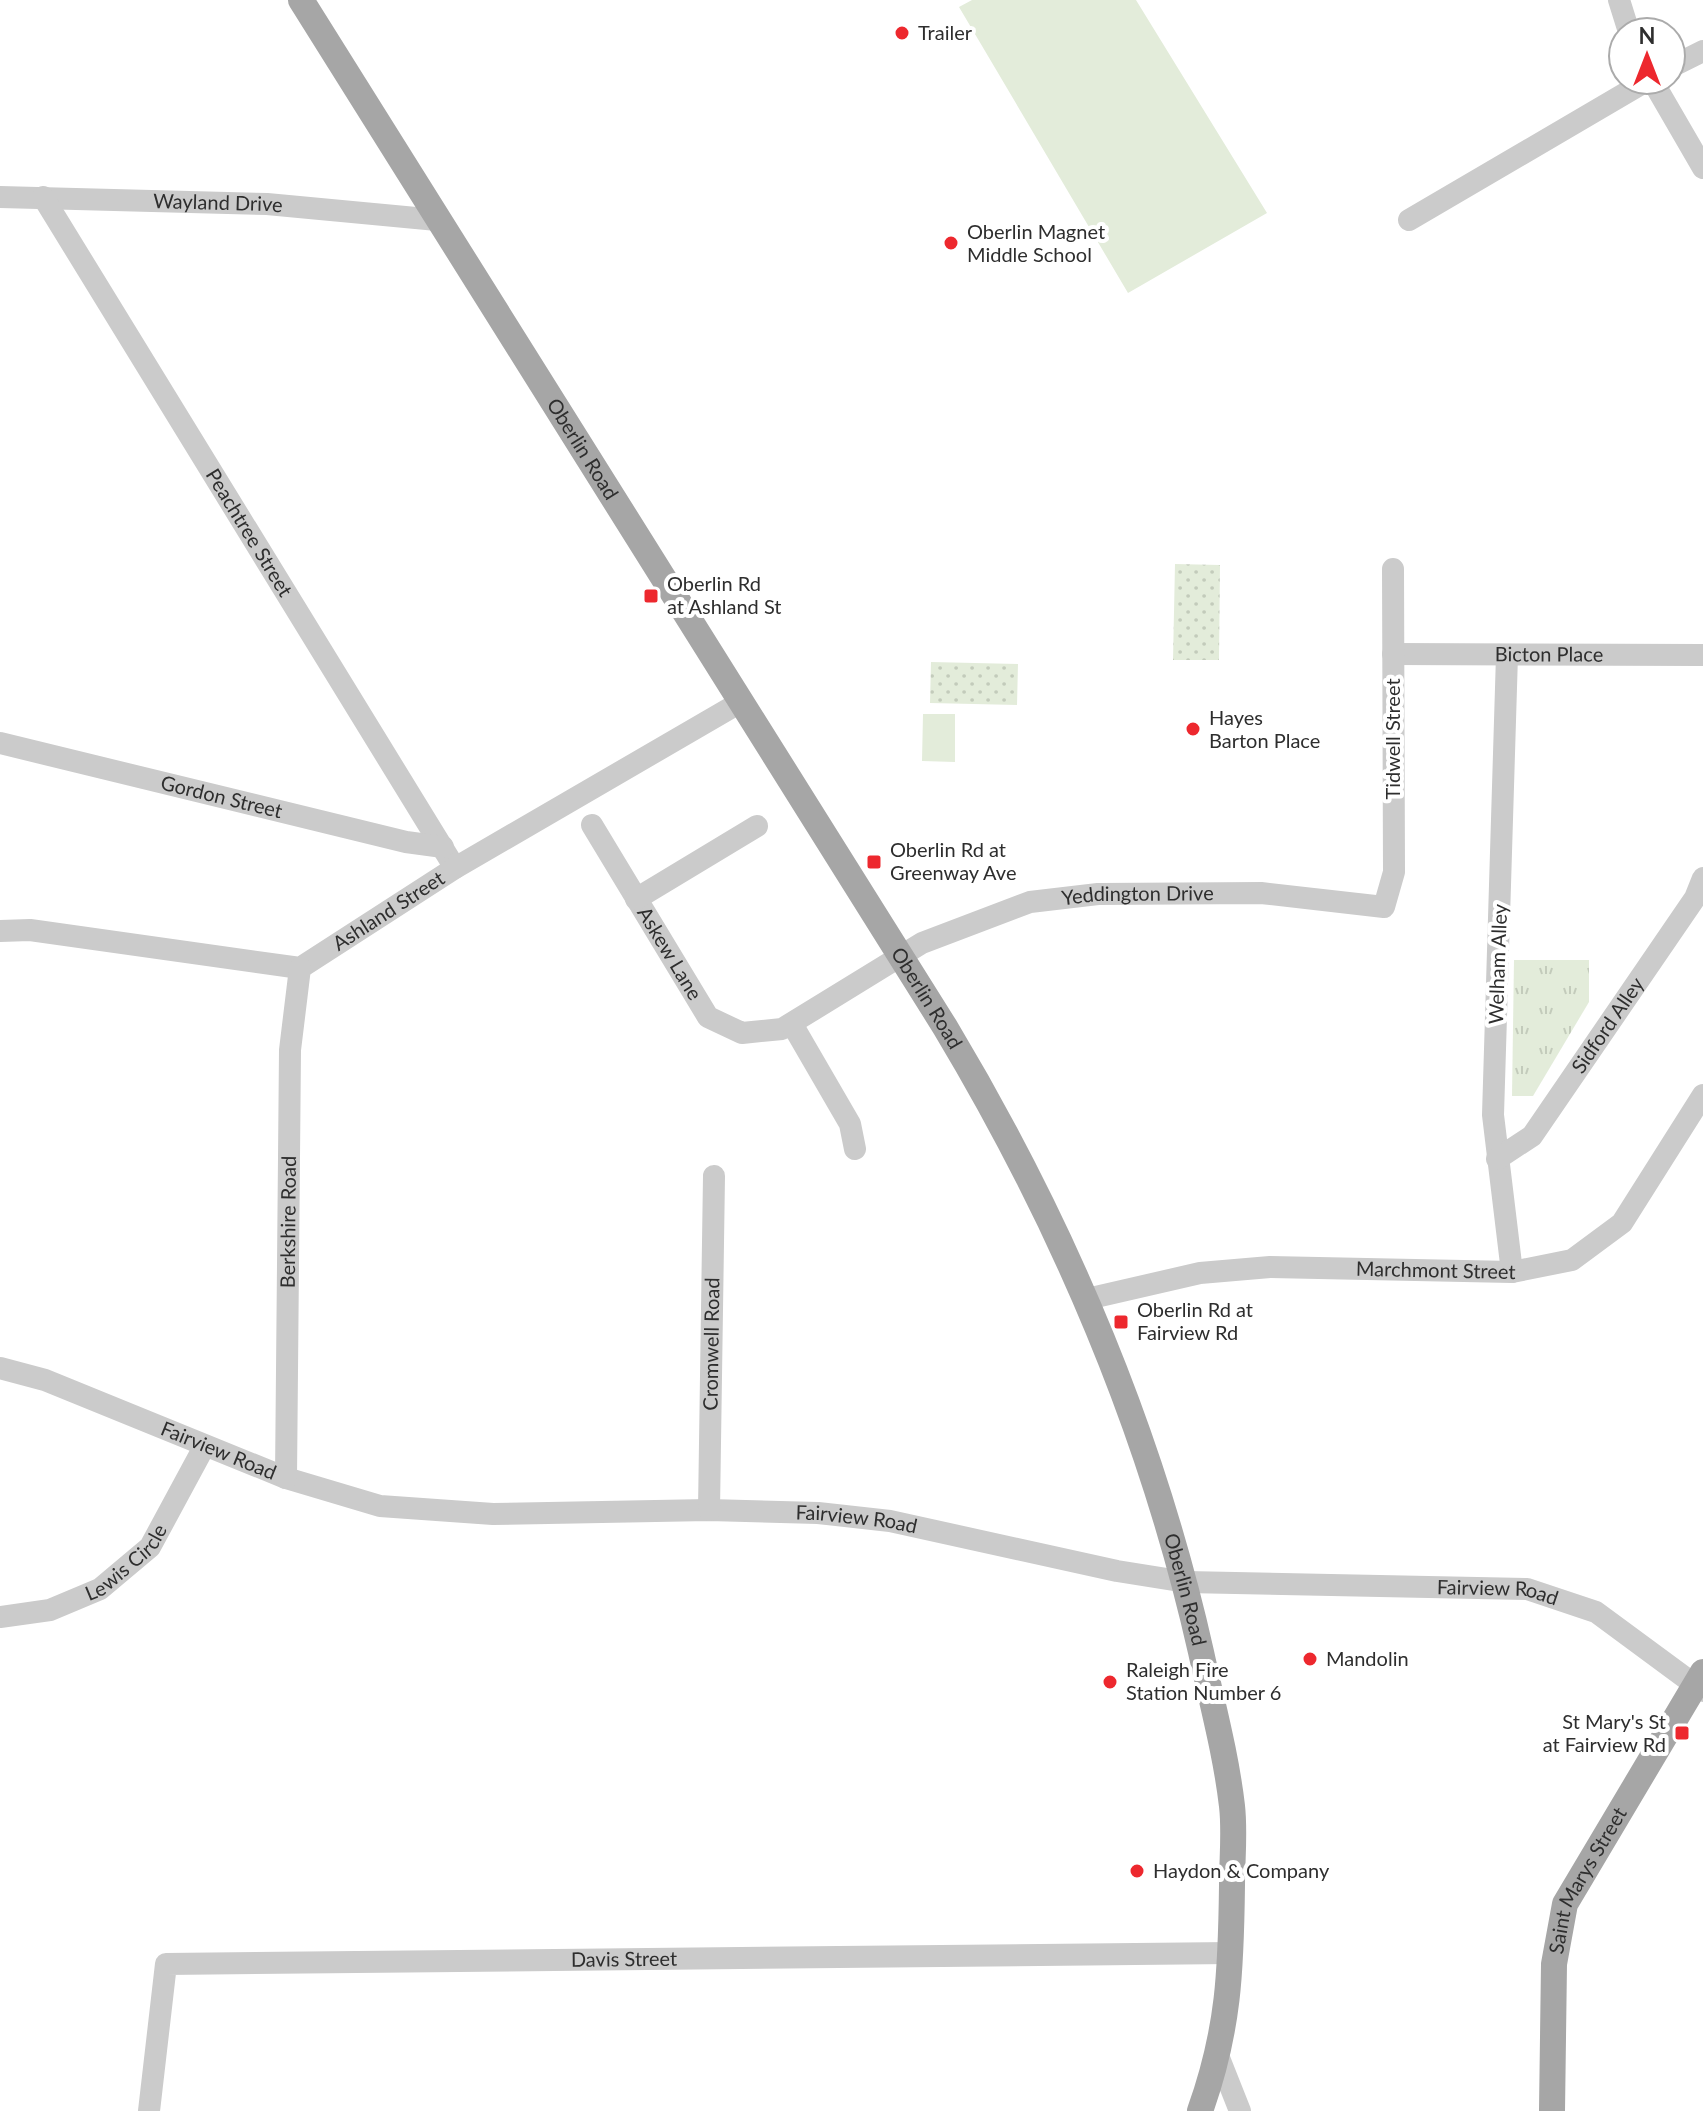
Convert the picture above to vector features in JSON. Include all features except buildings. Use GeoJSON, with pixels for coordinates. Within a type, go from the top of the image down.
{"type":"FeatureCollection","features":[{"type":"Feature","properties":{"kind":"main road","name":"Oberlin Road"},"geometry":{"type":"LineString","coordinates":[[301,0],[991,1103],[1087,1299],[1140,1434],[1186,1582],[1233,1809],[1231,1953],[1219,2058],[1200,2111]]}},
{"type":"Feature","properties":{"kind":"main road","name":"Saint Marys Street"},"geometry":{"type":"LineString","coordinates":[[1552,2111],[1554,1964],[1565,1904],[1700,1682]]}},
{"type":"Feature","properties":{"kind":"street"},"geometry":{"type":"LineString","coordinates":[[1409,220],[1622,96]]}},
{"type":"Feature","properties":{"kind":"street"},"geometry":{"type":"LineString","coordinates":[[1660,96],[1703,168]]}},
{"type":"Feature","properties":{"kind":"street","name":"Wayland Drive"},"geometry":{"type":"LineString","coordinates":[[0,197],[267,204],[437,220]]}},
{"type":"Feature","properties":{"kind":"street","name":"Peachtree Street"},"geometry":{"type":"LineString","coordinates":[[43,197],[455,868]]}},
{"type":"Feature","properties":{"kind":"street","name":"Tidwell Street"},"geometry":{"type":"LineString","coordinates":[[1384,907],[1394,872],[1393,569]]}},
{"type":"Feature","properties":{"kind":"street","name":"Bicton Place"},"geometry":{"type":"LineString","coordinates":[[1393,654],[1703,655]]}},
{"type":"Feature","properties":{"kind":"street","name":"Welham Alley"},"geometry":{"type":"LineString","coordinates":[[1507,655],[1493,1115],[1512,1272]]}},
{"type":"Feature","properties":{"kind":"street","name":"Ashland Street"},"geometry":{"type":"LineString","coordinates":[[300,968],[455,868],[739,703]]}},
{"type":"Feature","properties":{"kind":"street","name":"Gordon Street"},"geometry":{"type":"LineString","coordinates":[[0,743],[406,842],[443,847]]}},
{"type":"Feature","properties":{"kind":"street","name":"Askew Lane"},"geometry":{"type":"LineString","coordinates":[[592,825],[708,1017],[742,1033],[782,1029],[901,955]]}},
{"type":"Feature","properties":{"kind":"street"},"geometry":{"type":"LineString","coordinates":[[636,899],[757,826]]}},
{"type":"Feature","properties":{"kind":"street","name":"Sidford Alley"},"geometry":{"type":"LineString","coordinates":[[1497,1159],[1532,1136],[1695,898],[1703,878]]}},
{"type":"Feature","properties":{"kind":"street","name":"Yeddington Drive"},"geometry":{"type":"LineString","coordinates":[[901,955],[998,912],[1030,902],[1098,894],[1261,893],[1384,907]]}},
{"type":"Feature","properties":{"kind":"street"},"geometry":{"type":"LineString","coordinates":[[0,931],[30,930],[300,968]]}},
{"type":"Feature","properties":{"kind":"street","name":"Berkshire Road"},"geometry":{"type":"LineString","coordinates":[[286,1478],[290,1050],[300,968]]}},
{"type":"Feature","properties":{"kind":"street"},"geometry":{"type":"LineString","coordinates":[[792,1024],[850,1124],[855,1149]]}},
{"type":"Feature","properties":{"kind":"street","name":"Marchmont Street"},"geometry":{"type":"LineString","coordinates":[[1087,1299],[1200,1273],[1270,1267],[1512,1272],[1572,1260],[1622,1223],[1703,1095]]}},
{"type":"Feature","properties":{"kind":"street","name":"Cromwell Road"},"geometry":{"type":"LineString","coordinates":[[709,1510],[714,1176]]}},
{"type":"Feature","properties":{"kind":"street","name":"Fairview Road"},"geometry":{"type":"LineString","coordinates":[[0,1368],[45,1380],[286,1478],[380,1506],[493,1514],[709,1510],[818,1513],[890,1521],[1117,1571],[1186,1582],[1527,1589],[1596,1612],[1700,1682]]}},
{"type":"Feature","properties":{"kind":"street","name":"Lewis Circle"},"geometry":{"type":"LineString","coordinates":[[0,1617],[50,1610],[100,1589],[150,1547],[204,1447]]}},
{"type":"Feature","properties":{"kind":"street","name":"Davis Street"},"geometry":{"type":"LineString","coordinates":[[149,2111],[166,1964],[1231,1953]]}},
{"type":"Feature","properties":{"kind":"street"},"geometry":{"type":"LineString","coordinates":[[1219,2058],[1240,2111]]}},
{"type":"Feature","properties":{"kind":"green space"},"geometry":{"type":"Polygon","coordinates":[[[972,0],[1136,0],[1267,213],[1128,293],[959,7],[972,0]]]}},
{"type":"Feature","properties":{"kind":"green space"},"geometry":{"type":"Polygon","coordinates":[[[1175,564],[1220,565],[1219,660],[1173,660],[1175,564]]]}},
{"type":"Feature","properties":{"kind":"green space"},"geometry":{"type":"Polygon","coordinates":[[[931,662],[1018,664],[1017,705],[930,703],[931,662]]]}},
{"type":"Feature","properties":{"kind":"green space"},"geometry":{"type":"Polygon","coordinates":[[[923,714],[955,714],[955,762],[922,761],[923,714]]]}},
{"type":"Feature","properties":{"kind":"green space"},"geometry":{"type":"Polygon","coordinates":[[[1514,960],[1589,960],[1589,1002],[1533,1096],[1512,1096],[1514,960]]]}},
{"type":"Feature","properties":{"kind":"place","name":"Trailer"},"geometry":{"type":"Point","coordinates":[902,33]}},
{"type":"Feature","properties":{"kind":"place","name":"Oberlin Magnet Middle School"},"geometry":{"type":"Point","coordinates":[951,243]}},
{"type":"Feature","properties":{"kind":"place","name":"Oberlin Rd at Ashland St"},"geometry":{"type":"Point","coordinates":[651,596]}},
{"type":"Feature","properties":{"kind":"place","name":"Hayes Barton Place"},"geometry":{"type":"Point","coordinates":[1193,729]}},
{"type":"Feature","properties":{"kind":"place","name":"Oberlin Rd at Greenway Ave"},"geometry":{"type":"Point","coordinates":[874,862]}},
{"type":"Feature","properties":{"kind":"place","name":"Oberlin Rd at Fairview Rd"},"geometry":{"type":"Point","coordinates":[1121,1322]}},
{"type":"Feature","properties":{"kind":"place","name":"Mandolin"},"geometry":{"type":"Point","coordinates":[1310,1659]}},
{"type":"Feature","properties":{"kind":"place","name":"Raleigh Fire Station Number 6"},"geometry":{"type":"Point","coordinates":[1110,1682]}},
{"type":"Feature","properties":{"kind":"place","name":"St Mary's St at Fairview Rd"},"geometry":{"type":"Point","coordinates":[1682,1733]}},
{"type":"Feature","properties":{"kind":"place","name":"Haydon & Company"},"geometry":{"type":"Point","coordinates":[1137,1871]}}]}
